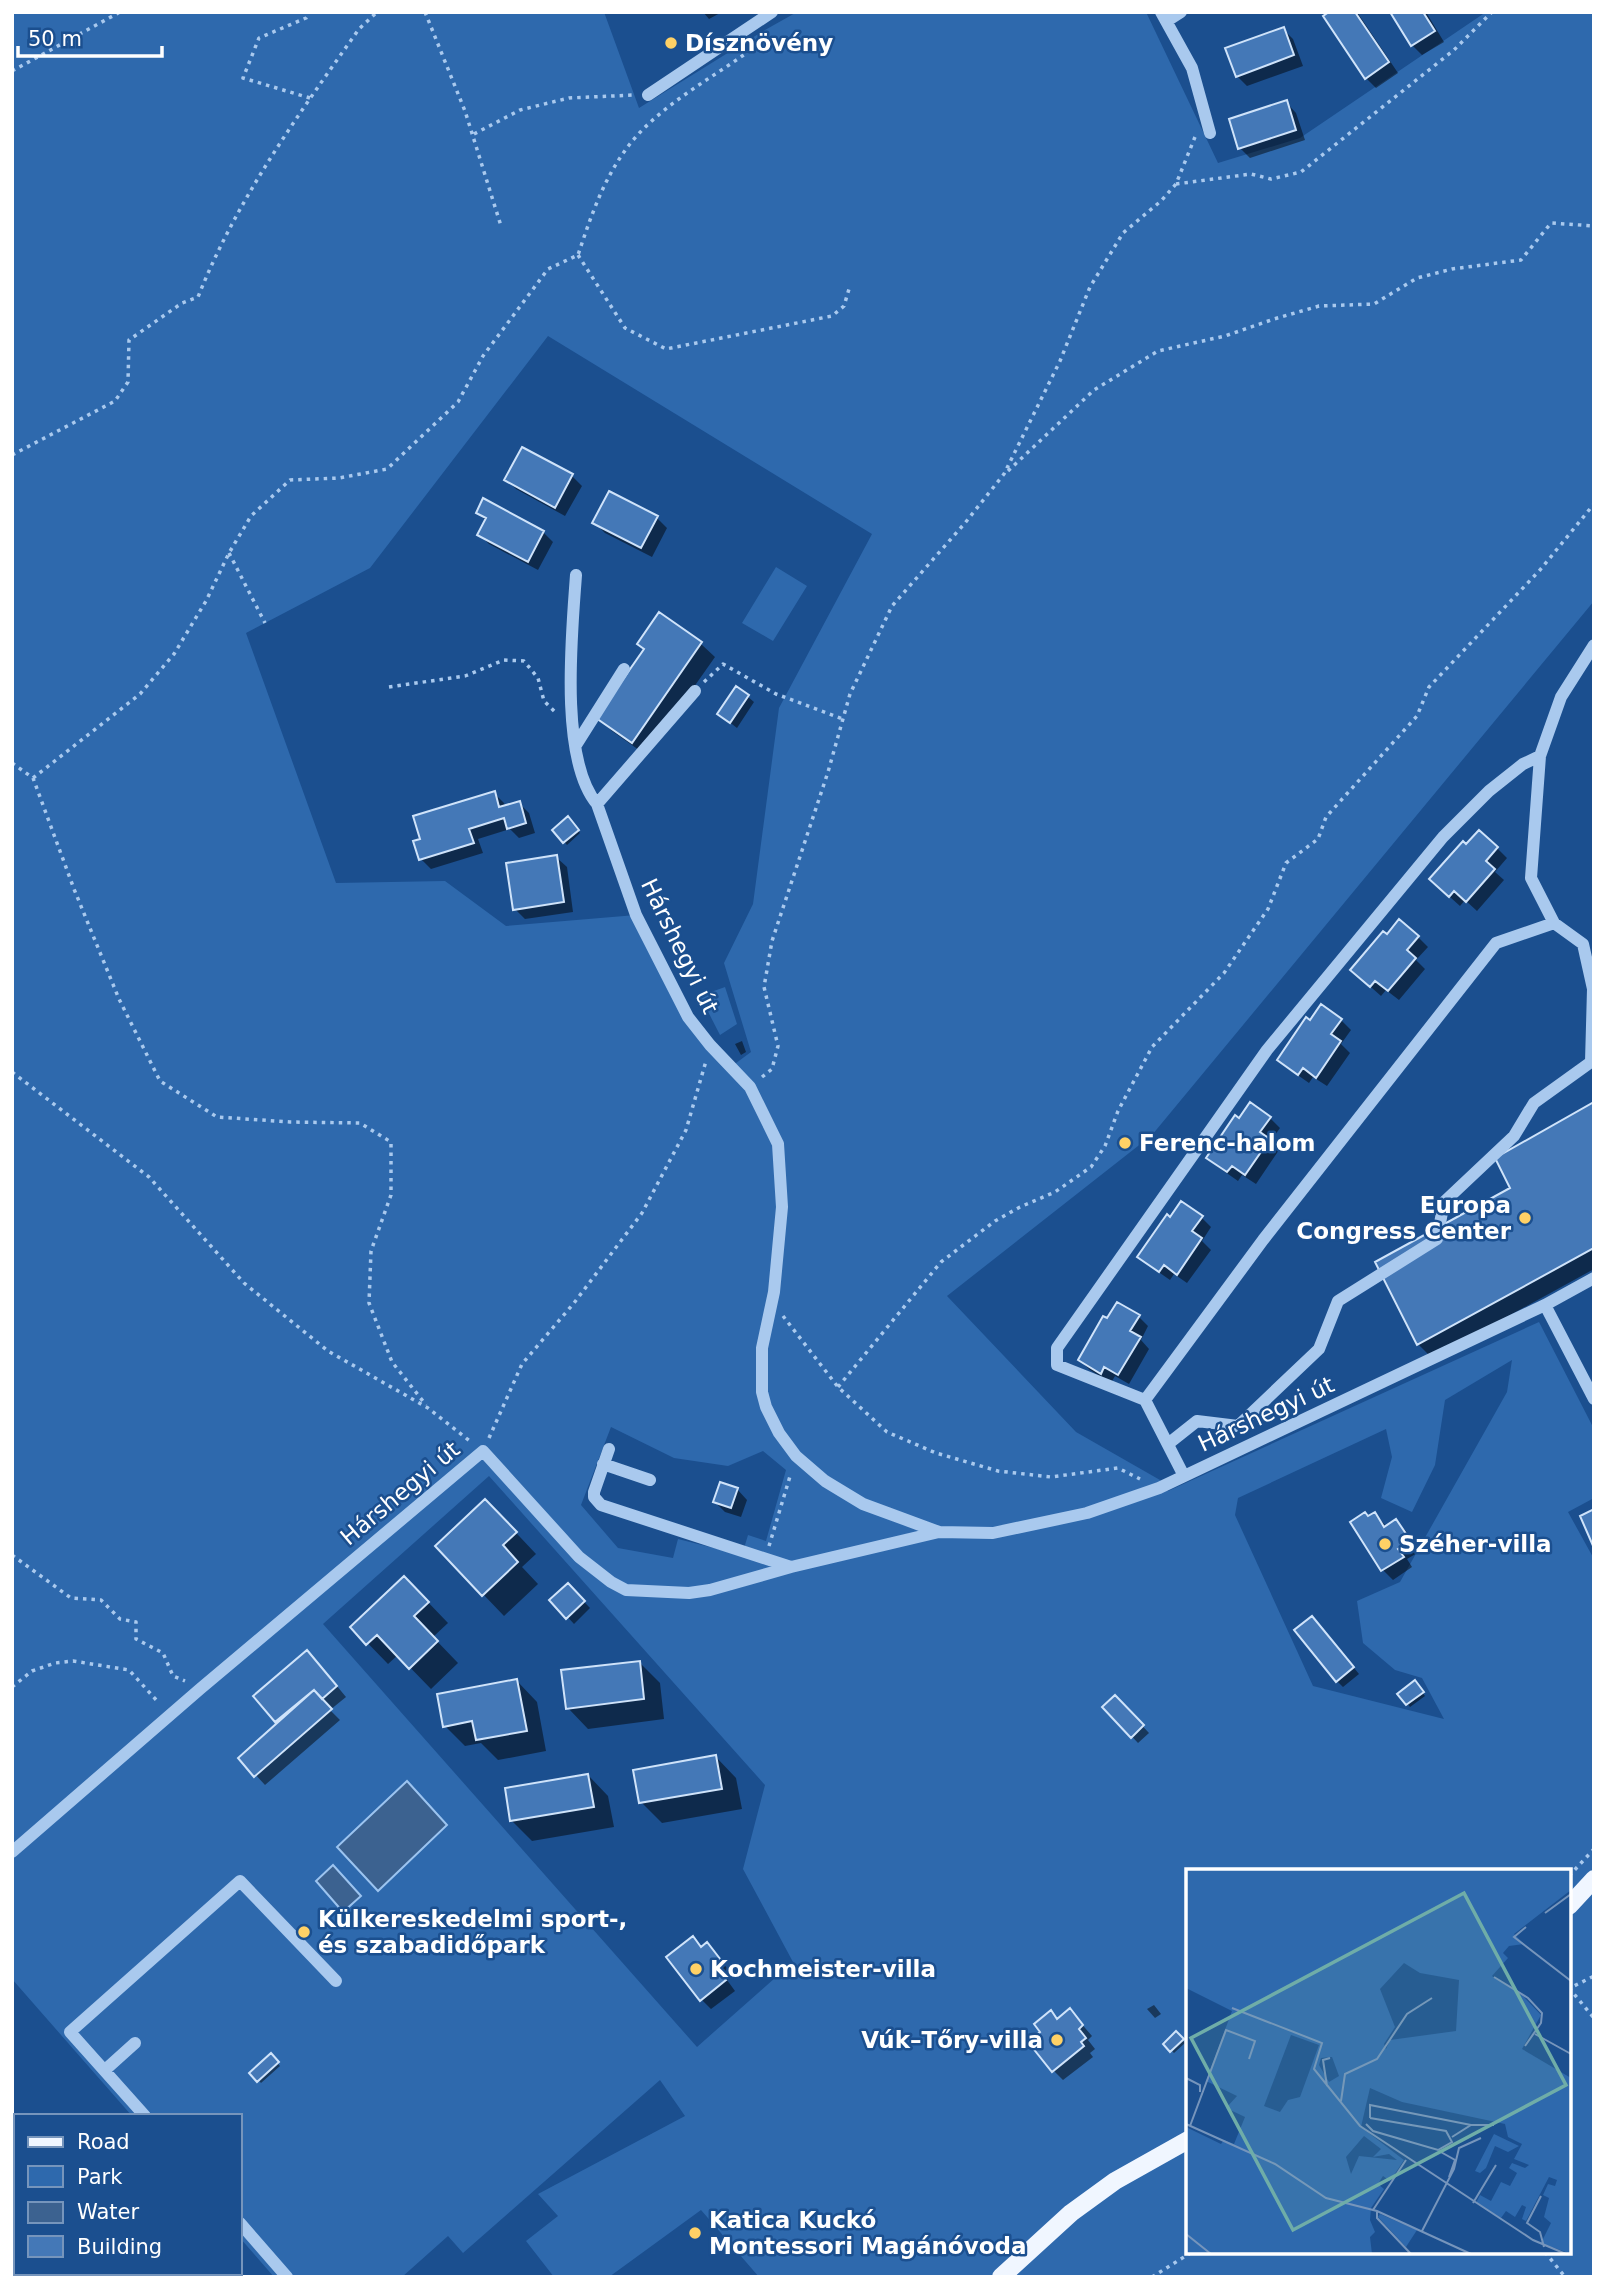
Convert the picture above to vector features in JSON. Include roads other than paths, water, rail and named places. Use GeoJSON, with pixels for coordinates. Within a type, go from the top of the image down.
{"type":"FeatureCollection","features":[{"type":"Feature","properties":{"kind":"main road"},"geometry":{"type":"LineString","coordinates":[[1571,1904],[1594,1879]]}},
{"type":"Feature","properties":{"kind":"main road"},"geometry":{"type":"LineString","coordinates":[[1000,2277],[1071,2213],[1115,2180],[1186,2141]]}},
{"type":"Feature","properties":{"kind":"street"},"geometry":{"type":"LineString","coordinates":[[648,95],[772,12]]}},
{"type":"Feature","properties":{"kind":"street"},"geometry":{"type":"LineString","coordinates":[[1181,12],[1164,16],[1192,68],[1210,133]]}},
{"type":"Feature","properties":{"kind":"street","name":"Hárshegyi út"},"geometry":{"type":"LineString","coordinates":[[576,575],[571,636],[572,720],[578,763],[588,793],[597,804],[636,915],[688,1017],[750,1087],[778,1144],[782,1207],[774,1292],[762,1348],[762,1392],[766,1407],[779,1433],[796,1456],[825,1481],[863,1504],[939,1532]]}},
{"type":"Feature","properties":{"kind":"street"},"geometry":{"type":"LineString","coordinates":[[1168,1444],[1197,1421],[1238,1426],[1319,1349],[1338,1301],[1437,1239],[1444,1202],[1514,1136],[1534,1103],[1592,1061],[1593,989],[1583,944],[1554,923],[1531,878],[1540,756],[1561,697],[1594,645]]}},
{"type":"Feature","properties":{"kind":"street"},"geometry":{"type":"LineString","coordinates":[[576,745],[624,669]]}},
{"type":"Feature","properties":{"kind":"street"},"geometry":{"type":"LineString","coordinates":[[597,804],[695,691]]}},
{"type":"Feature","properties":{"kind":"street"},"geometry":{"type":"LineString","coordinates":[[1184,1476],[1145,1400],[1057,1365],[1057,1348],[1267,1050],[1443,837],[1489,791],[1523,764],[1540,756]]}},
{"type":"Feature","properties":{"kind":"street"},"geometry":{"type":"LineString","coordinates":[[1145,1400],[1263,1240],[1496,943],[1554,923]]}},
{"type":"Feature","properties":{"kind":"street","name":"Hárshegyi út"},"geometry":{"type":"LineString","coordinates":[[12,1852],[200,1689],[483,1451],[579,1557],[611,1582],[626,1590],[689,1593],[710,1590],[791,1567],[939,1532],[993,1532],[1087,1513],[1159,1488],[1545,1305],[1594,1278]]}},
{"type":"Feature","properties":{"kind":"street"},"geometry":{"type":"LineString","coordinates":[[1545,1305],[1594,1399]]}},
{"type":"Feature","properties":{"kind":"street"},"geometry":{"type":"LineString","coordinates":[[609,1449],[594,1492],[594,1497],[601,1505],[791,1567]]}},
{"type":"Feature","properties":{"kind":"street"},"geometry":{"type":"LineString","coordinates":[[603,1464],[650,1480]]}},
{"type":"Feature","properties":{"kind":"street"},"geometry":{"type":"LineString","coordinates":[[143,2114],[70,2032],[240,1881],[336,1981]]}},
{"type":"Feature","properties":{"kind":"street"},"geometry":{"type":"LineString","coordinates":[[105,2070],[135,2043]]}},
{"type":"Feature","properties":{"kind":"street"},"geometry":{"type":"LineString","coordinates":[[242,2225],[287,2277]]}},
{"type":"Feature","properties":{"kind":"water"},"geometry":{"type":"Polygon","coordinates":[[[407,1781],[447,1825],[378,1891],[337,1847],[407,1781]]]}},
{"type":"Feature","properties":{"kind":"water"},"geometry":{"type":"Polygon","coordinates":[[[333,1865],[361,1896],[343,1912],[316,1881],[333,1865]]]}},
{"type":"Feature","properties":{"kind":"place","name":"Dísznövény"},"geometry":{"type":"Point","coordinates":[671,43]}},
{"type":"Feature","properties":{"kind":"place","name":"Ferenc-halom"},"geometry":{"type":"Point","coordinates":[1125,1143]}},
{"type":"Feature","properties":{"kind":"place","name":"Europa Congress Center"},"geometry":{"type":"Point","coordinates":[1525,1218]}},
{"type":"Feature","properties":{"kind":"place","name":"Széher-villa"},"geometry":{"type":"Point","coordinates":[1385,1544]}},
{"type":"Feature","properties":{"kind":"place","name":"Külkereskedelmi sport-, és szabadidőpark"},"geometry":{"type":"Point","coordinates":[304,1932]}},
{"type":"Feature","properties":{"kind":"place","name":"Kochmeister-villa"},"geometry":{"type":"Point","coordinates":[696,1969]}},
{"type":"Feature","properties":{"kind":"place","name":"Vúk–Tőry-villa"},"geometry":{"type":"Point","coordinates":[1057,2040]}},
{"type":"Feature","properties":{"kind":"place","name":"Katica Kuckó Montessori Magánóvoda"},"geometry":{"type":"Point","coordinates":[695,2233]}}]}
